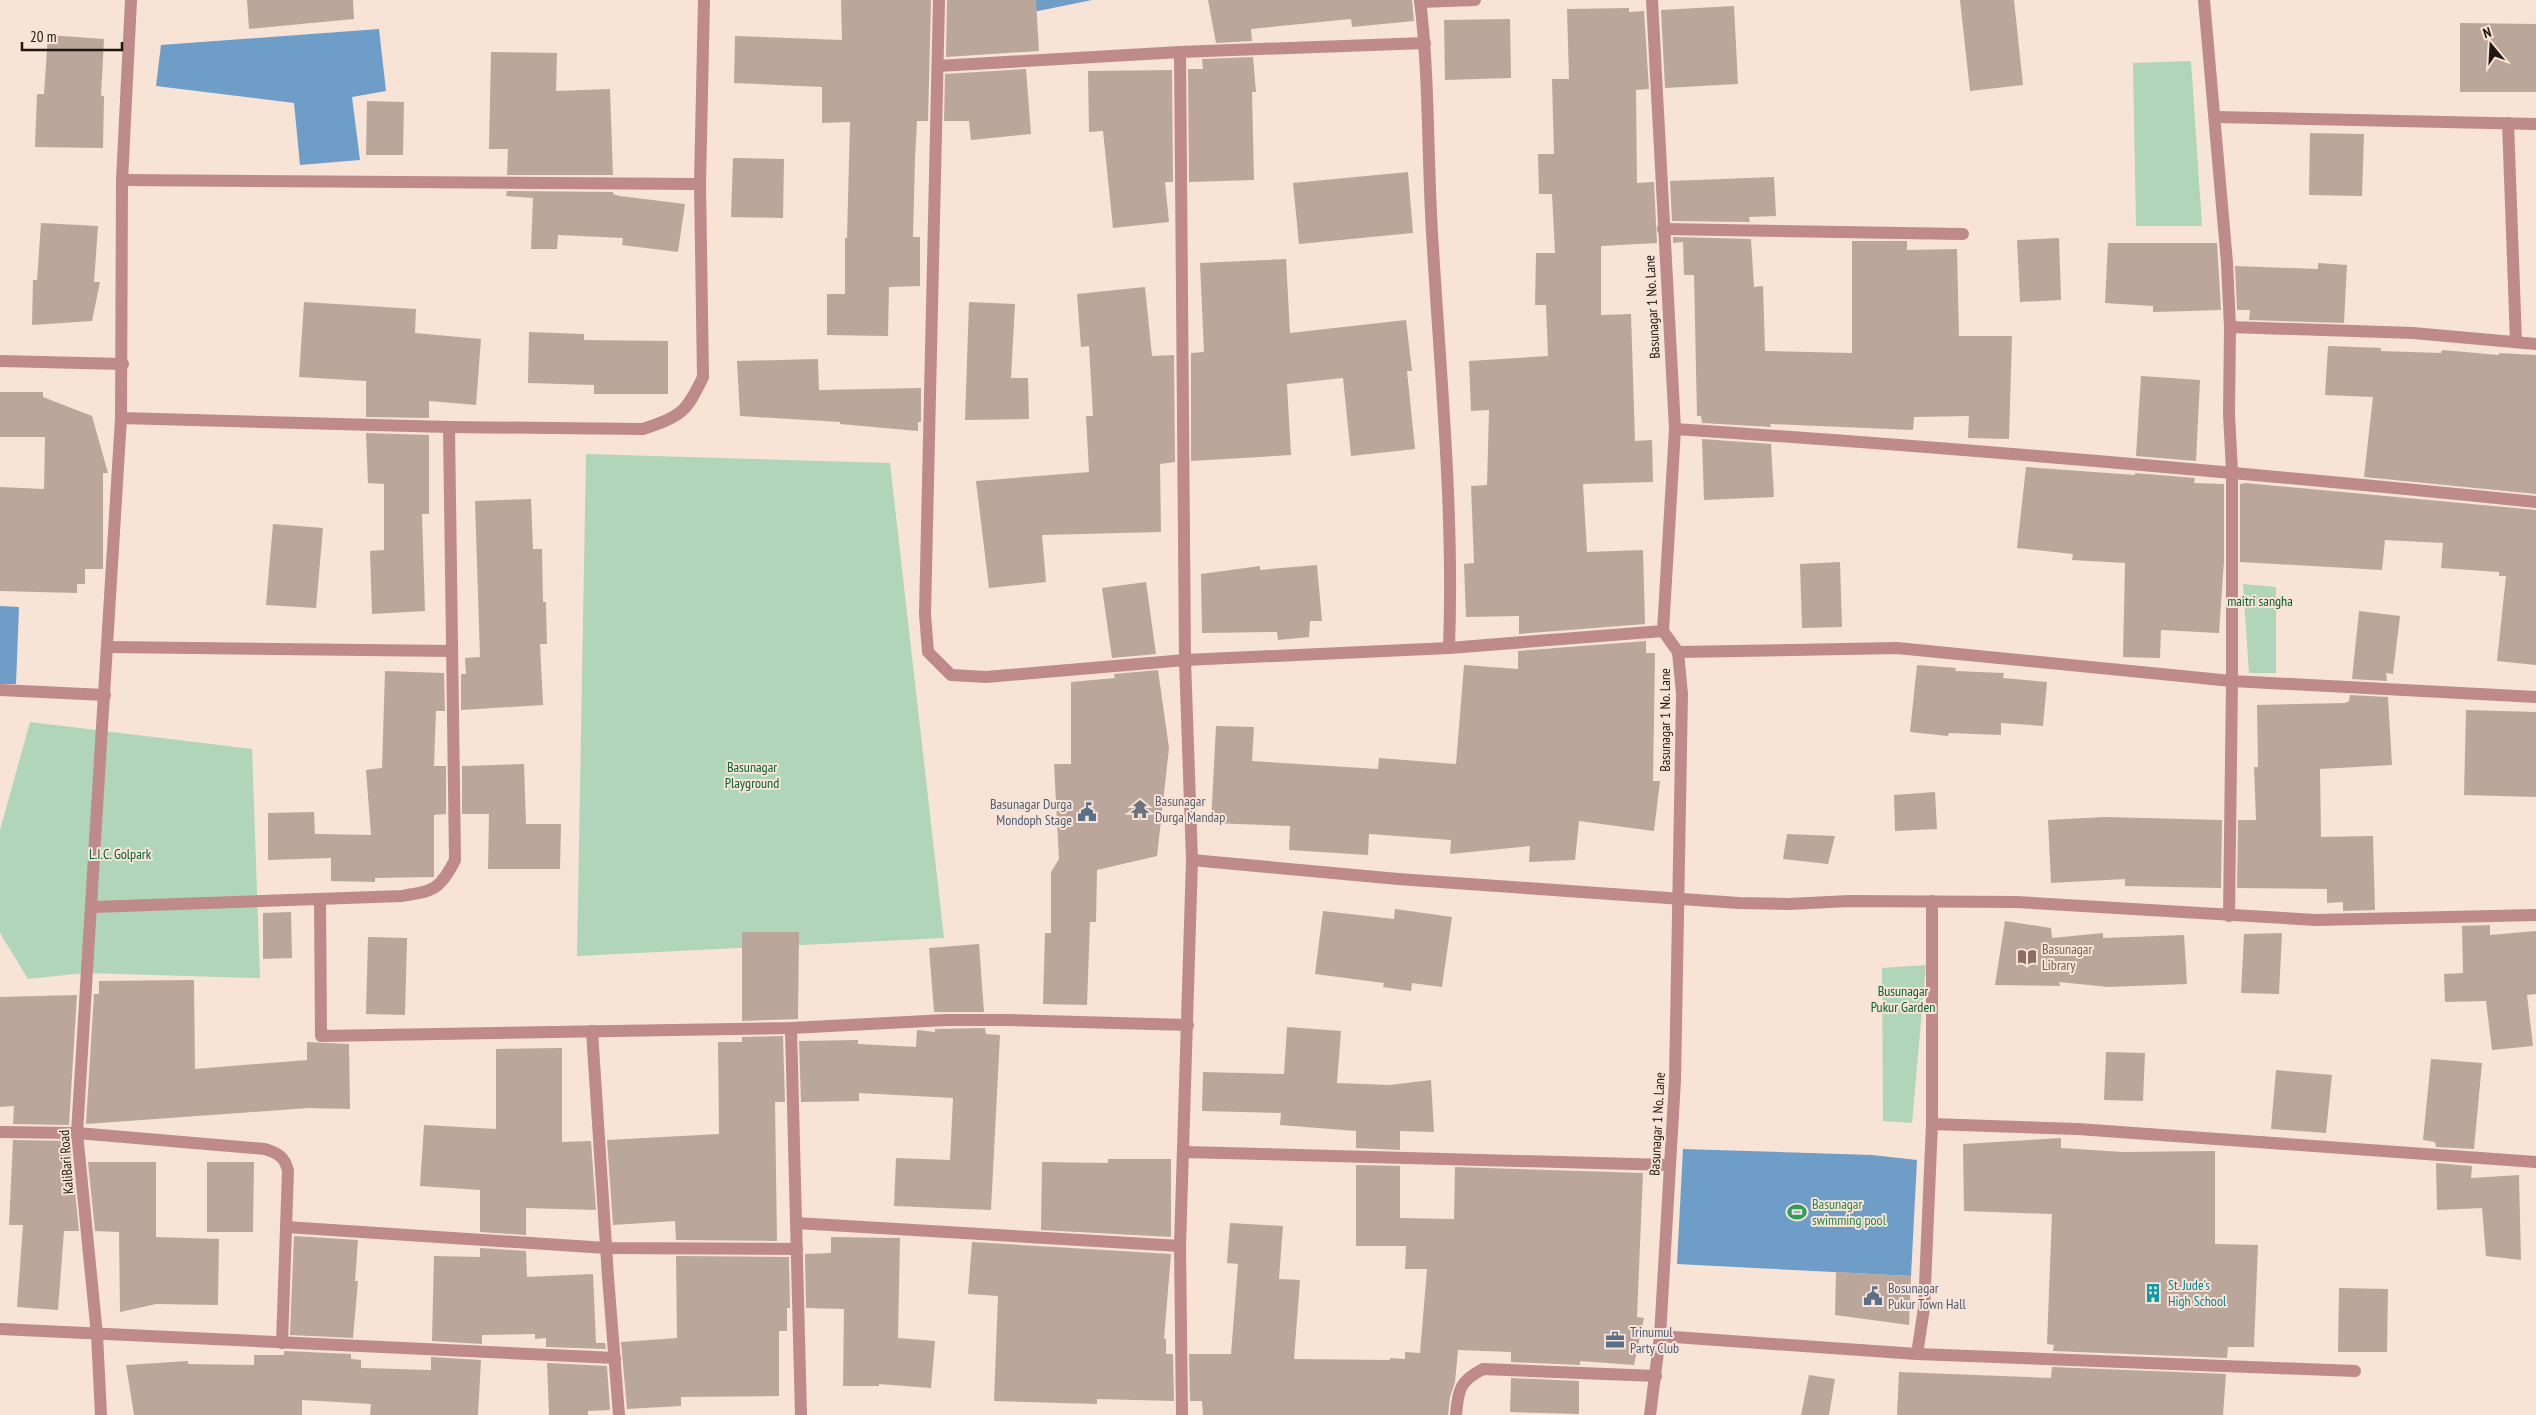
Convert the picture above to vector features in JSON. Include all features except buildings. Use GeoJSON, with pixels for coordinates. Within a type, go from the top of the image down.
{"type":"FeatureCollection","features":[{"type":"Feature","properties":{"kind":"street","name":"KaliBari Road"},"geometry":{"type":"LineString","coordinates":[[101,1415],[97,1335],[77,1133],[93,907],[121,418],[123,364],[122,180],[131,0]]}},
{"type":"Feature","properties":{"kind":"street"},"geometry":{"type":"LineString","coordinates":[[121,418],[449,427],[643,429],[673,419],[690,404],[703,377],[700,184],[704,0]]}},
{"type":"Feature","properties":{"kind":"street"},"geometry":{"type":"LineString","coordinates":[[939,0],[925,614],[928,652],[951,675],[986,677],[1185,660],[1449,648],[1663,631]]}},
{"type":"Feature","properties":{"kind":"street"},"geometry":{"type":"LineString","coordinates":[[1449,648],[1451,599],[1446,426],[1432,247],[1425,43],[1420,1],[1475,0]]}},
{"type":"Feature","properties":{"kind":"street","name":"Basunagar 1 No. Lane"},"geometry":{"type":"LineString","coordinates":[[1650,1415],[1660,1336],[1675,1080],[1682,694],[1678,652],[1663,631],[1675,429],[1652,0]]}},
{"type":"Feature","properties":{"kind":"street"},"geometry":{"type":"LineString","coordinates":[[2204,0],[2227,262],[2230,327],[2232,681],[2229,916]]}},
{"type":"Feature","properties":{"kind":"street"},"geometry":{"type":"LineString","coordinates":[[938,66],[1180,52],[1425,43]]}},
{"type":"Feature","properties":{"kind":"street"},"geometry":{"type":"LineString","coordinates":[[1180,52],[1185,660],[1192,860],[1185,1152],[1180,1246],[1182,1415]]}},
{"type":"Feature","properties":{"kind":"street"},"geometry":{"type":"LineString","coordinates":[[2215,117],[2536,124]]}},
{"type":"Feature","properties":{"kind":"street"},"geometry":{"type":"LineString","coordinates":[[2508,123],[2516,342]]}},
{"type":"Feature","properties":{"kind":"street"},"geometry":{"type":"LineString","coordinates":[[122,180],[700,184]]}},
{"type":"Feature","properties":{"kind":"street"},"geometry":{"type":"LineString","coordinates":[[1663,229],[1963,234]]}},
{"type":"Feature","properties":{"kind":"street"},"geometry":{"type":"LineString","coordinates":[[2230,327],[2413,333],[2536,344]]}},
{"type":"Feature","properties":{"kind":"street"},"geometry":{"type":"LineString","coordinates":[[0,361],[123,364]]}},
{"type":"Feature","properties":{"kind":"street"},"geometry":{"type":"LineString","coordinates":[[93,907],[402,896],[430,891],[445,878],[455,860],[449,427]]}},
{"type":"Feature","properties":{"kind":"street"},"geometry":{"type":"LineString","coordinates":[[1675,429],[1917,445],[2232,471],[2536,502]]}},
{"type":"Feature","properties":{"kind":"street"},"geometry":{"type":"LineString","coordinates":[[108,647],[451,650]]}},
{"type":"Feature","properties":{"kind":"street"},"geometry":{"type":"LineString","coordinates":[[1678,652],[1896,648],[2232,681],[2536,696]]}},
{"type":"Feature","properties":{"kind":"street"},"geometry":{"type":"LineString","coordinates":[[0,690],[105,695]]}},
{"type":"Feature","properties":{"kind":"street"},"geometry":{"type":"LineString","coordinates":[[1192,860],[1417,881],[1740,903],[1789,904],[1850,901],[2016,902],[2316,920],[2536,915]]}},
{"type":"Feature","properties":{"kind":"street"},"geometry":{"type":"LineString","coordinates":[[320,899],[321,1036],[791,1028],[998,1020],[1188,1025]]}},
{"type":"Feature","properties":{"kind":"street"},"geometry":{"type":"LineString","coordinates":[[1916,1354],[1924,1308],[1932,1124],[1932,901]]}},
{"type":"Feature","properties":{"kind":"street"},"geometry":{"type":"LineString","coordinates":[[791,1028],[801,1415]]}},
{"type":"Feature","properties":{"kind":"street"},"geometry":{"type":"LineString","coordinates":[[592,1031],[619,1415]]}},
{"type":"Feature","properties":{"kind":"street"},"geometry":{"type":"LineString","coordinates":[[1932,1124],[2078,1129],[2536,1162]]}},
{"type":"Feature","properties":{"kind":"street"},"geometry":{"type":"LineString","coordinates":[[0,1132],[77,1133],[265,1149],[278,1153],[286,1162],[288,1171],[282,1343]]}},
{"type":"Feature","properties":{"kind":"street"},"geometry":{"type":"LineString","coordinates":[[1185,1152],[1669,1164]]}},
{"type":"Feature","properties":{"kind":"street"},"geometry":{"type":"LineString","coordinates":[[796,1223],[1180,1246]]}},
{"type":"Feature","properties":{"kind":"street"},"geometry":{"type":"LineString","coordinates":[[286,1227],[606,1248],[796,1249]]}},
{"type":"Feature","properties":{"kind":"street"},"geometry":{"type":"LineString","coordinates":[[0,1329],[614,1358]]}},
{"type":"Feature","properties":{"kind":"street"},"geometry":{"type":"LineString","coordinates":[[1660,1336],[1916,1354],[2355,1371]]}},
{"type":"Feature","properties":{"kind":"street"},"geometry":{"type":"LineString","coordinates":[[1456,1415],[1458,1393],[1467,1377],[1483,1369],[1656,1376]]}},
{"type":"Feature","properties":{"kind":"green space"},"geometry":{"type":"Polygon","coordinates":[[[2191,61],[2202,226],[2136,226],[2133,63],[2191,61]]]}},
{"type":"Feature","properties":{"kind":"green space","name":"Basunagar Playground"},"geometry":{"type":"Polygon","coordinates":[[[586,454],[890,463],[944,938],[577,956],[586,454]]]}},
{"type":"Feature","properties":{"kind":"green space","name":"maitri sangha"},"geometry":{"type":"Polygon","coordinates":[[[2243,584],[2276,587],[2276,673],[2249,673],[2243,584]]]}},
{"type":"Feature","properties":{"kind":"green space","name":"L.I.C. Golpark"},"geometry":{"type":"Polygon","coordinates":[[[30,722],[252,749],[260,978],[85,973],[28,979],[0,933],[0,830],[30,722]]]}},
{"type":"Feature","properties":{"kind":"green space","name":"Busunagar Pukur Garden"},"geometry":{"type":"Polygon","coordinates":[[[1926,965],[1912,1123],[1883,1121],[1882,968],[1926,965]]]}},
{"type":"Feature","properties":{"kind":"water"},"geometry":{"type":"Polygon","coordinates":[[[974,0],[1092,0],[974,24],[974,0]]]}},
{"type":"Feature","properties":{"kind":"water"},"geometry":{"type":"Polygon","coordinates":[[[379,29],[386,91],[352,97],[360,160],[300,165],[294,103],[156,86],[161,45],[379,29]]]}},
{"type":"Feature","properties":{"kind":"water"},"geometry":{"type":"Polygon","coordinates":[[[0,606],[19,607],[16,684],[0,684],[0,606]]]}},
{"type":"Feature","properties":{"kind":"water","name":"Basunagar swimming pool"},"geometry":{"type":"Polygon","coordinates":[[[1683,1149],[1872,1155],[1917,1160],[1911,1276],[1677,1264],[1683,1149]]]}},
{"type":"Feature","properties":{"kind":"place","name":"Basunagar Durga Mandap"},"geometry":{"type":"Point","coordinates":[1140,809]}},
{"type":"Feature","properties":{"kind":"place","name":"Basunagar Durga Mondoph Stage"},"geometry":{"type":"Point","coordinates":[1087,812]}},
{"type":"Feature","properties":{"kind":"place","name":"Basunagar Library"},"geometry":{"type":"Point","coordinates":[2027,957]}},
{"type":"Feature","properties":{"kind":"place","name":"Basunagar swimming pool"},"geometry":{"type":"Point","coordinates":[1797,1212]}},
{"type":"Feature","properties":{"kind":"place","name":"St. Jude's High School"},"geometry":{"type":"Point","coordinates":[2153,1293]}},
{"type":"Feature","properties":{"kind":"place","name":"Bosunagar Pukur Town Hall"},"geometry":{"type":"Point","coordinates":[1873,1296]}},
{"type":"Feature","properties":{"kind":"place","name":"Trinumul Party Club"},"geometry":{"type":"Point","coordinates":[1615,1340]}}]}
